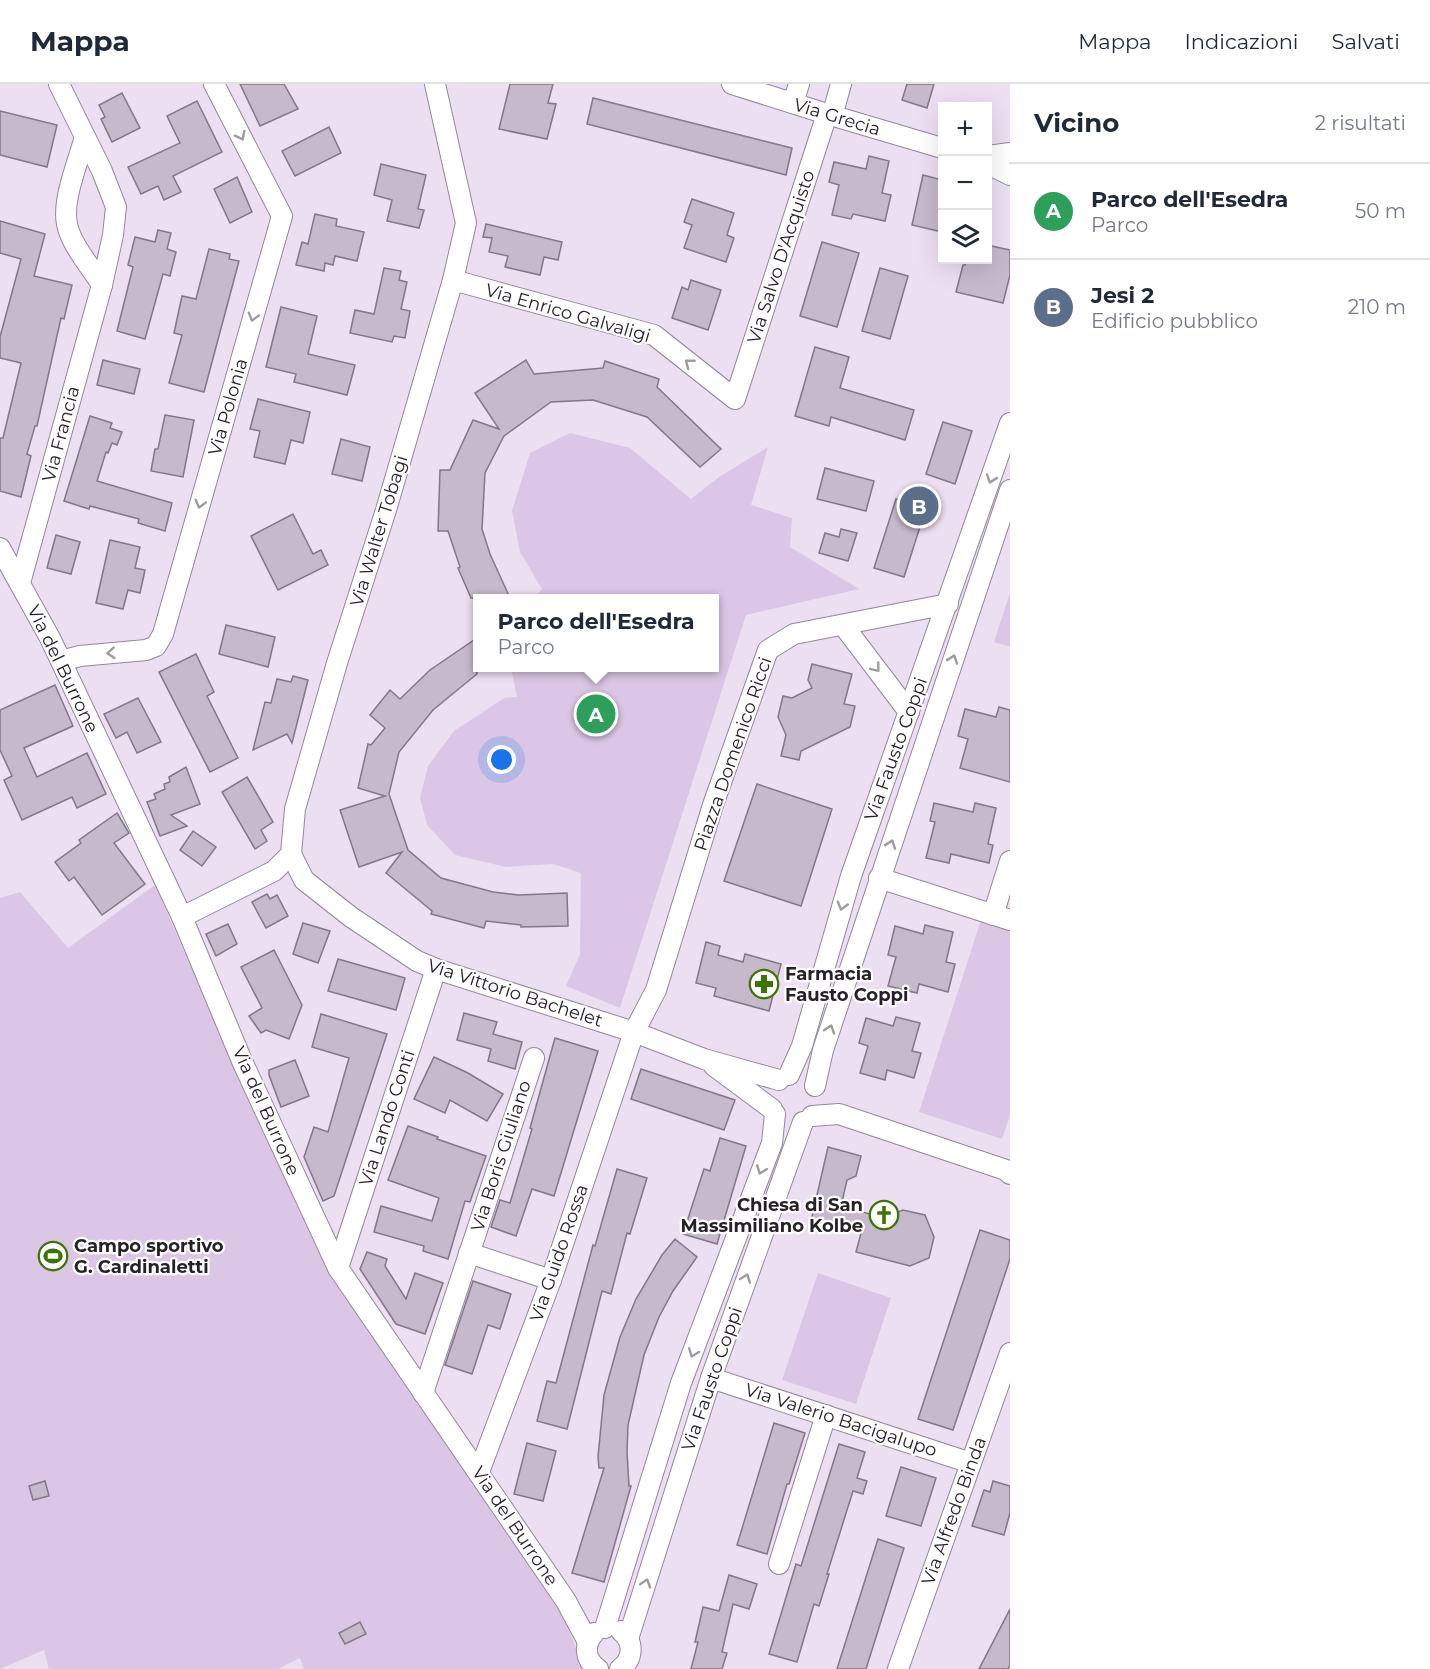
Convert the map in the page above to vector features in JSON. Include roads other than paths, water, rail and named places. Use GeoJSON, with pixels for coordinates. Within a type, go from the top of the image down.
{"type":"FeatureCollection","features":[{"type":"Feature","properties":{"kind":"street","name":"Via Francia"},"geometry":{"type":"LineString","coordinates":[[20,583],[102,285],[113,236],[116,207],[102,171],[58,84]]}},
{"type":"Feature","properties":{"kind":"street","name":"Via Polonia"},"geometry":{"type":"LineString","coordinates":[[60,661],[80,656],[146,650],[156,646],[163,634],[282,216],[214,84]]}},
{"type":"Feature","properties":{"kind":"street","name":"Via Walter Tobagi"},"geometry":{"type":"LineString","coordinates":[[291,854],[296,809],[337,663],[386,510],[453,280],[466,223],[435,84]]}},
{"type":"Feature","properties":{"kind":"street","name":"Via Grecia"},"geometry":{"type":"LineString","coordinates":[[732,84],[938,147]]}},
{"type":"Feature","properties":{"kind":"street"},"geometry":{"type":"LineString","coordinates":[[793,103],[799,84]]}},
{"type":"Feature","properties":{"kind":"street","name":"Via Salvo D'Acquisto"},"geometry":{"type":"LineString","coordinates":[[735,399],[841,84]]}},
{"type":"Feature","properties":{"kind":"street"},"geometry":{"type":"LineString","coordinates":[[85,137],[68,196],[67,226],[102,285]]}},
{"type":"Feature","properties":{"kind":"street"},"geometry":{"type":"LineString","coordinates":[[992,155],[1010,153]]}},
{"type":"Feature","properties":{"kind":"street"},"geometry":{"type":"LineString","coordinates":[[992,167],[1010,176]]}},
{"type":"Feature","properties":{"kind":"street","name":"Via Enrico Galvaligi"},"geometry":{"type":"LineString","coordinates":[[453,280],[654,335],[735,399]]}},
{"type":"Feature","properties":{"kind":"street","name":"Via Fausto Coppi"},"geometry":{"type":"LineString","coordinates":[[605,1628],[681,1383],[772,1143],[771,1093],[784,1078],[802,1046],[851,876],[1010,423]]}},
{"type":"Feature","properties":{"kind":"street","name":"Via Fausto Coppi"},"geometry":{"type":"LineString","coordinates":[[623,1668],[630,1658],[628,1639],[711,1378],[808,1119],[819,1102],[816,1090],[823,1050],[879,878],[1002,544],[1010,490]]}},
{"type":"Feature","properties":{"kind":"street","name":"Via del Burrone"},"geometry":{"type":"LineString","coordinates":[[0,548],[60,661],[182,917],[242,1061],[338,1268],[566,1601],[588,1642],[587,1656],[598,1669]]}},
{"type":"Feature","properties":{"kind":"street","name":"Piazza Domenico Ricci"},"geometry":{"type":"LineString","coordinates":[[634,1032],[656,990],[713,805],[768,650],[794,634],[948,604]]}},
{"type":"Feature","properties":{"kind":"street"},"geometry":{"type":"LineString","coordinates":[[843,625],[909,712]]}},
{"type":"Feature","properties":{"kind":"street"},"geometry":{"type":"LineString","coordinates":[[182,917],[274,871],[291,854]]}},
{"type":"Feature","properties":{"kind":"street","name":"Via Vittorio Bachelet"},"geometry":{"type":"LineString","coordinates":[[291,854],[304,880],[351,917],[417,961],[634,1032],[704,1059],[784,1078]]}},
{"type":"Feature","properties":{"kind":"street"},"geometry":{"type":"LineString","coordinates":[[879,878],[1002,917],[1010,861]]}},
{"type":"Feature","properties":{"kind":"street","name":"Via Lando Conti"},"geometry":{"type":"LineString","coordinates":[[338,1268],[436,969]]}},
{"type":"Feature","properties":{"kind":"street","name":"Via Guido Rossa"},"geometry":{"type":"LineString","coordinates":[[479,1472],[551,1280],[634,1032]]}},
{"type":"Feature","properties":{"kind":"street","name":"Via Boris Giuliano"},"geometry":{"type":"LineString","coordinates":[[423,1394],[534,1058]]}},
{"type":"Feature","properties":{"kind":"street","name":"Via Vittorio Bachelet"},"geometry":{"type":"LineString","coordinates":[[704,1059],[773,1111]]}},
{"type":"Feature","properties":{"kind":"street"},"geometry":{"type":"LineString","coordinates":[[784,1078],[803,1077],[839,1114]]}},
{"type":"Feature","properties":{"kind":"street"},"geometry":{"type":"LineString","coordinates":[[773,1111],[788,1123],[839,1114],[1009,1167]]}},
{"type":"Feature","properties":{"kind":"street","name":"Via Boris Giuliano"},"geometry":{"type":"LineString","coordinates":[[469,1253],[551,1280]]}},
{"type":"Feature","properties":{"kind":"street","name":"Via Alfredo Binda"},"geometry":{"type":"LineString","coordinates":[[898,1669],[1010,1353]]}},
{"type":"Feature","properties":{"kind":"street","name":"Via Valerio Bacigalupo"},"geometry":{"type":"LineString","coordinates":[[711,1378],[971,1462]]}},
{"type":"Feature","properties":{"kind":"street"},"geometry":{"type":"LineString","coordinates":[[779,1564],[826,1415]]}},
{"type":"Feature","properties":{"kind":"street"},"geometry":{"type":"LineString","coordinates":[[588,1642],[594,1632],[605,1628],[618,1629],[628,1639]]}},
{"type":"Feature","properties":{"kind":"place","name":"Jesi 2"},"geometry":{"type":"Point","coordinates":[919,506]}},
{"type":"Feature","properties":{"kind":"place","name":"Parco dell'Esedra"},"geometry":{"type":"Point","coordinates":[596,714]}},
{"type":"Feature","properties":{"kind":"place","name":"Farmacia Fausto Coppi"},"geometry":{"type":"Point","coordinates":[764,984]}},
{"type":"Feature","properties":{"kind":"place","name":"Chiesa di San Massimiliano Kolbe"},"geometry":{"type":"Point","coordinates":[884,1215]}},
{"type":"Feature","properties":{"kind":"place","name":"Campo sportivo G. Cardinaletti"},"geometry":{"type":"Point","coordinates":[53,1256]}}]}
